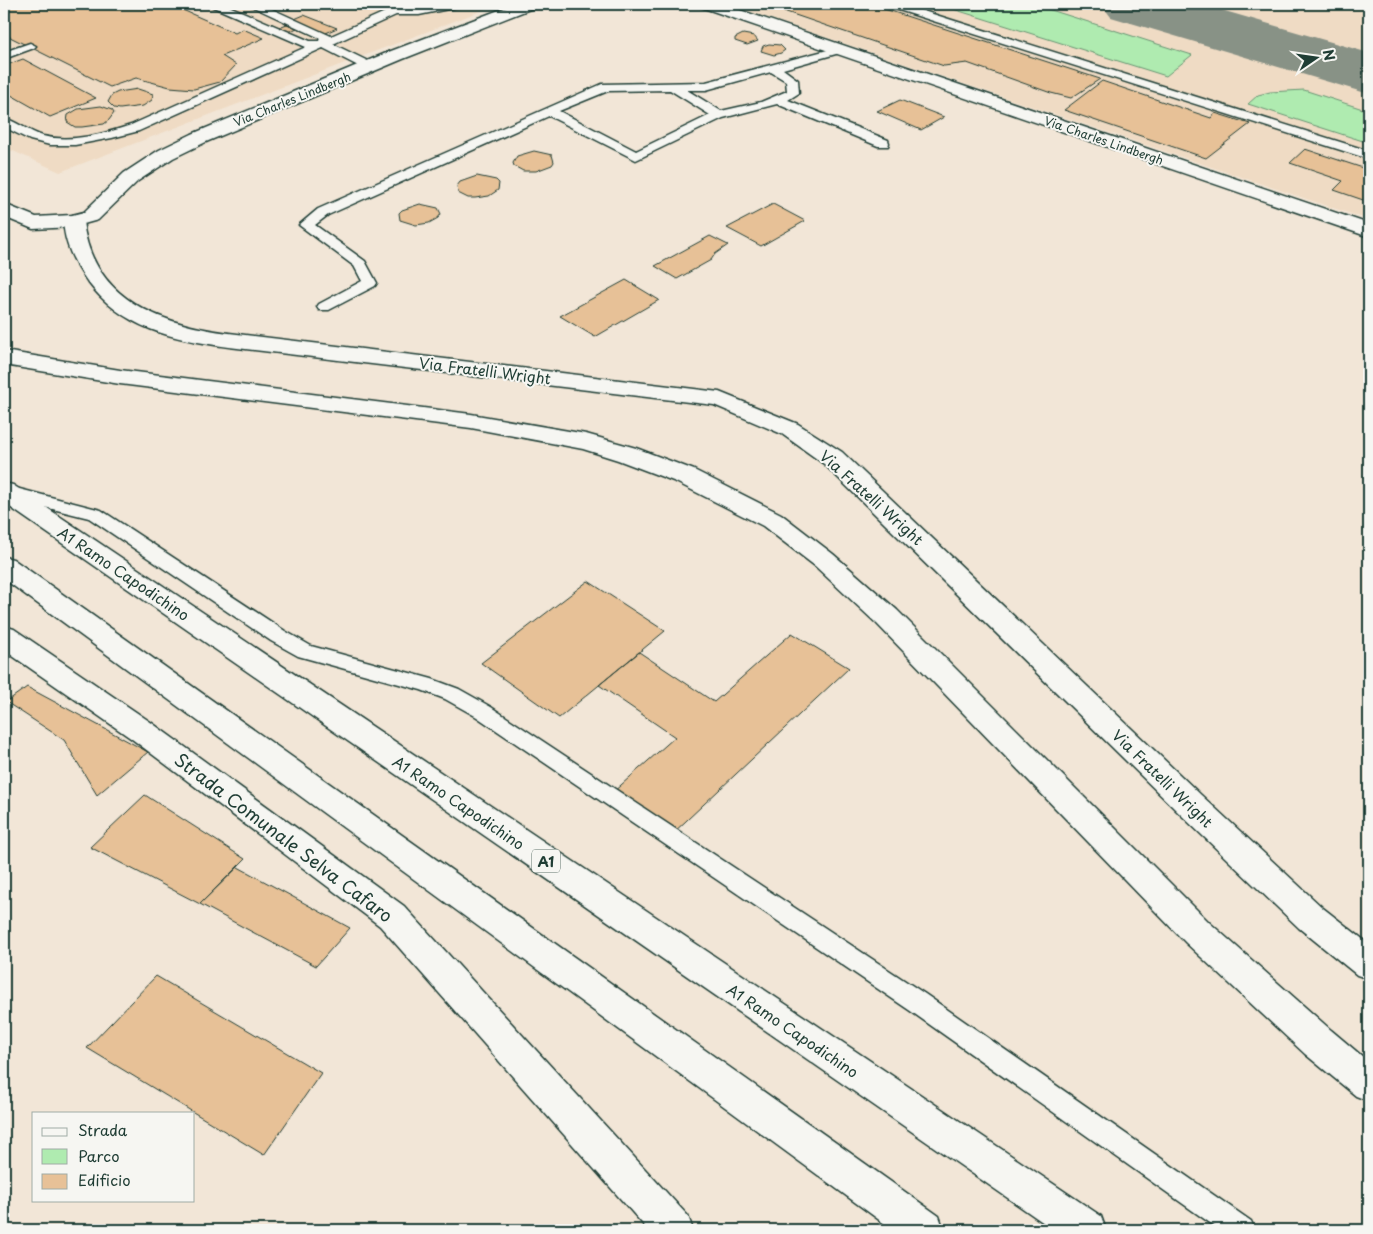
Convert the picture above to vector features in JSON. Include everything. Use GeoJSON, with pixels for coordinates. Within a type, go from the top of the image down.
{"type":"FeatureCollection","features":[{"type":"Feature","properties":{"kind":"main road","name":"Via Charles Lindbergh"},"geometry":{"type":"LineString","coordinates":[[72,221],[90,216],[131,178],[166,154],[236,122],[370,66],[528,4]]}},
{"type":"Feature","properties":{"kind":"main road","name":"Via Charles Lindbergh"},"geometry":{"type":"LineString","coordinates":[[707,4],[1369,231]]}},
{"type":"Feature","properties":{"kind":"main road"},"geometry":{"type":"LineString","coordinates":[[4,210],[33,222],[72,221]]}},
{"type":"Feature","properties":{"kind":"main road","name":"Via Fratelli Wright"},"geometry":{"type":"LineString","coordinates":[[72,221],[79,253],[98,283],[116,302],[152,324],[173,331],[229,340],[720,399],[790,429],[840,464],[1197,811],[1311,918],[1369,964]]}},
{"type":"Feature","properties":{"kind":"main road"},"geometry":{"type":"LineString","coordinates":[[4,358],[120,376],[471,421],[586,442],[627,454],[685,476],[772,520],[824,560],[887,616],[1198,933],[1318,1042],[1369,1084]]}},
{"type":"Feature","properties":{"kind":"main road","name":"A1 Ramo Capodichino"},"geometry":{"type":"LineString","coordinates":[[4,491],[1088,1230]]}},
{"type":"Feature","properties":{"kind":"main road"},"geometry":{"type":"LineString","coordinates":[[4,566],[925,1230]]}},
{"type":"Feature","properties":{"kind":"main road","name":"Strada Comunale Selva Cafaro"},"geometry":{"type":"LineString","coordinates":[[4,636],[142,731],[392,916],[674,1230]]}},
{"type":"Feature","properties":{"kind":"lane"},"geometry":{"type":"LineString","coordinates":[[216,4],[308,44],[324,44],[370,66]]}},
{"type":"Feature","properties":{"kind":"lane"},"geometry":{"type":"LineString","coordinates":[[252,4],[326,37],[324,44]]}},
{"type":"Feature","properties":{"kind":"lane"},"geometry":{"type":"LineString","coordinates":[[376,4],[394,12],[419,12],[459,4]]}},
{"type":"Feature","properties":{"kind":"lane"},"geometry":{"type":"LineString","coordinates":[[890,4],[1369,155]]}},
{"type":"Feature","properties":{"kind":"lane"},"geometry":{"type":"LineString","coordinates":[[4,122],[40,139],[85,140],[111,136],[135,128],[394,12]]}},
{"type":"Feature","properties":{"kind":"lane"},"geometry":{"type":"LineString","coordinates":[[4,56],[30,46]]}},
{"type":"Feature","properties":{"kind":"lane"},"geometry":{"type":"LineString","coordinates":[[324,307],[370,283],[360,264],[306,225],[323,212],[606,87],[706,86],[839,50]]}},
{"type":"Feature","properties":{"kind":"lane"},"geometry":{"type":"LineString","coordinates":[[549,111],[636,156],[719,115],[765,105],[793,93],[792,80],[773,68]]}},
{"type":"Feature","properties":{"kind":"lane"},"geometry":{"type":"LineString","coordinates":[[672,86],[719,115]]}},
{"type":"Feature","properties":{"kind":"lane"},"geometry":{"type":"LineString","coordinates":[[778,100],[883,143]]}},
{"type":"Feature","properties":{"kind":"lane"},"geometry":{"type":"LineString","coordinates":[[4,491],[95,514],[278,636],[305,651],[425,684],[452,694],[484,712],[917,1002],[1242,1230]]}},
{"type":"Feature","properties":{"kind":"shaded area"},"geometry":{"type":"Polygon","coordinates":[[[4,4],[499,4],[60,172],[4,147],[4,4]]]}},
{"type":"Feature","properties":{"kind":"shaded area"},"geometry":{"type":"Polygon","coordinates":[[[727,4],[1369,4],[1369,220],[727,4]]]}},
{"type":"Feature","properties":{"kind":"green space"},"geometry":{"type":"Polygon","coordinates":[[[937,4],[1032,4],[1192,55],[1166,76],[937,4]]]}},
{"type":"Feature","properties":{"kind":"green space"},"geometry":{"type":"Polygon","coordinates":[[[1304,90],[1369,111],[1369,143],[1248,104],[1258,95],[1270,92],[1304,90]]]}},
{"type":"Feature","properties":{"kind":"building"},"geometry":{"type":"Polygon","coordinates":[[[4,4],[169,4],[235,33],[243,29],[264,38],[222,56],[236,65],[220,82],[194,89],[170,87],[136,78],[110,87],[4,34],[4,4]]]}},
{"type":"Feature","properties":{"kind":"building"},"geometry":{"type":"Polygon","coordinates":[[[763,4],[869,4],[1100,79],[1071,98],[1051,93],[967,63],[944,66],[763,4]]]}},
{"type":"Feature","properties":{"kind":"building"},"geometry":{"type":"Polygon","coordinates":[[[304,15],[337,28],[317,37],[285,23],[304,15]]]}},
{"type":"Feature","properties":{"kind":"building"},"geometry":{"type":"Polygon","coordinates":[[[287,24],[297,28],[289,32],[279,27],[287,24]]]}},
{"type":"Feature","properties":{"kind":"building"},"geometry":{"type":"Polygon","coordinates":[[[743,34],[754,36],[758,41],[747,45],[735,41],[735,38],[743,34]]]}},
{"type":"Feature","properties":{"kind":"building"},"geometry":{"type":"Polygon","coordinates":[[[769,44],[780,45],[785,50],[774,55],[761,51],[763,46],[769,44]]]}},
{"type":"Feature","properties":{"kind":"building"},"geometry":{"type":"Polygon","coordinates":[[[23,59],[96,98],[50,117],[4,91],[4,66],[23,59]]]}},
{"type":"Feature","properties":{"kind":"building"},"geometry":{"type":"Polygon","coordinates":[[[1102,81],[1211,118],[1215,113],[1250,124],[1206,158],[1064,110],[1102,81]]]}},
{"type":"Feature","properties":{"kind":"building"},"geometry":{"type":"Polygon","coordinates":[[[138,89],[153,94],[152,100],[143,106],[120,109],[114,108],[108,102],[112,95],[118,92],[138,89]]]}},
{"type":"Feature","properties":{"kind":"building"},"geometry":{"type":"Polygon","coordinates":[[[900,100],[944,117],[921,130],[877,111],[900,100]]]}},
{"type":"Feature","properties":{"kind":"building"},"geometry":{"type":"Polygon","coordinates":[[[101,106],[112,110],[114,113],[104,124],[75,127],[67,122],[68,115],[78,109],[101,106]]]}},
{"type":"Feature","properties":{"kind":"building"},"geometry":{"type":"Polygon","coordinates":[[[1305,149],[1369,170],[1369,202],[1334,190],[1343,181],[1290,163],[1305,149]]]}},
{"type":"Feature","properties":{"kind":"building"},"geometry":{"type":"Polygon","coordinates":[[[534,151],[552,155],[554,162],[552,165],[536,171],[523,171],[514,166],[513,163],[517,156],[534,151]]]}},
{"type":"Feature","properties":{"kind":"building"},"geometry":{"type":"Polygon","coordinates":[[[477,176],[496,180],[499,183],[498,190],[489,196],[475,198],[468,198],[458,193],[457,186],[460,182],[477,176]]]}},
{"type":"Feature","properties":{"kind":"building"},"geometry":{"type":"Polygon","coordinates":[[[420,204],[438,208],[441,214],[429,223],[416,225],[400,220],[399,213],[402,210],[420,204]]]}},
{"type":"Feature","properties":{"kind":"building"},"geometry":{"type":"Polygon","coordinates":[[[773,204],[805,221],[761,246],[727,228],[773,204]]]}},
{"type":"Feature","properties":{"kind":"building"},"geometry":{"type":"Polygon","coordinates":[[[710,236],[728,245],[715,254],[711,260],[677,279],[655,266],[710,236]]]}},
{"type":"Feature","properties":{"kind":"building"},"geometry":{"type":"Polygon","coordinates":[[[626,280],[659,300],[595,337],[560,316],[626,280]]]}},
{"type":"Feature","properties":{"kind":"building"},"geometry":{"type":"Polygon","coordinates":[[[588,581],[665,631],[559,718],[481,663],[588,581]]]}},
{"type":"Feature","properties":{"kind":"building"},"geometry":{"type":"Polygon","coordinates":[[[792,633],[849,668],[671,835],[612,793],[675,737],[599,685],[639,652],[714,702],[792,633]]]}},
{"type":"Feature","properties":{"kind":"building"},"geometry":{"type":"Polygon","coordinates":[[[27,687],[148,752],[97,795],[64,740],[6,702],[27,687]]]}},
{"type":"Feature","properties":{"kind":"building"},"geometry":{"type":"Polygon","coordinates":[[[145,795],[245,859],[200,904],[90,847],[145,795]]]}},
{"type":"Feature","properties":{"kind":"building"},"geometry":{"type":"Polygon","coordinates":[[[238,867],[350,928],[316,966],[200,904],[238,867]]]}},
{"type":"Feature","properties":{"kind":"building"},"geometry":{"type":"Polygon","coordinates":[[[156,976],[321,1073],[264,1155],[87,1048],[156,976]]]}},
{"type":"Feature","properties":{"kind":"taxiway"},"geometry":{"type":"LineString","coordinates":[[1133,4],[1369,74]]}}]}
